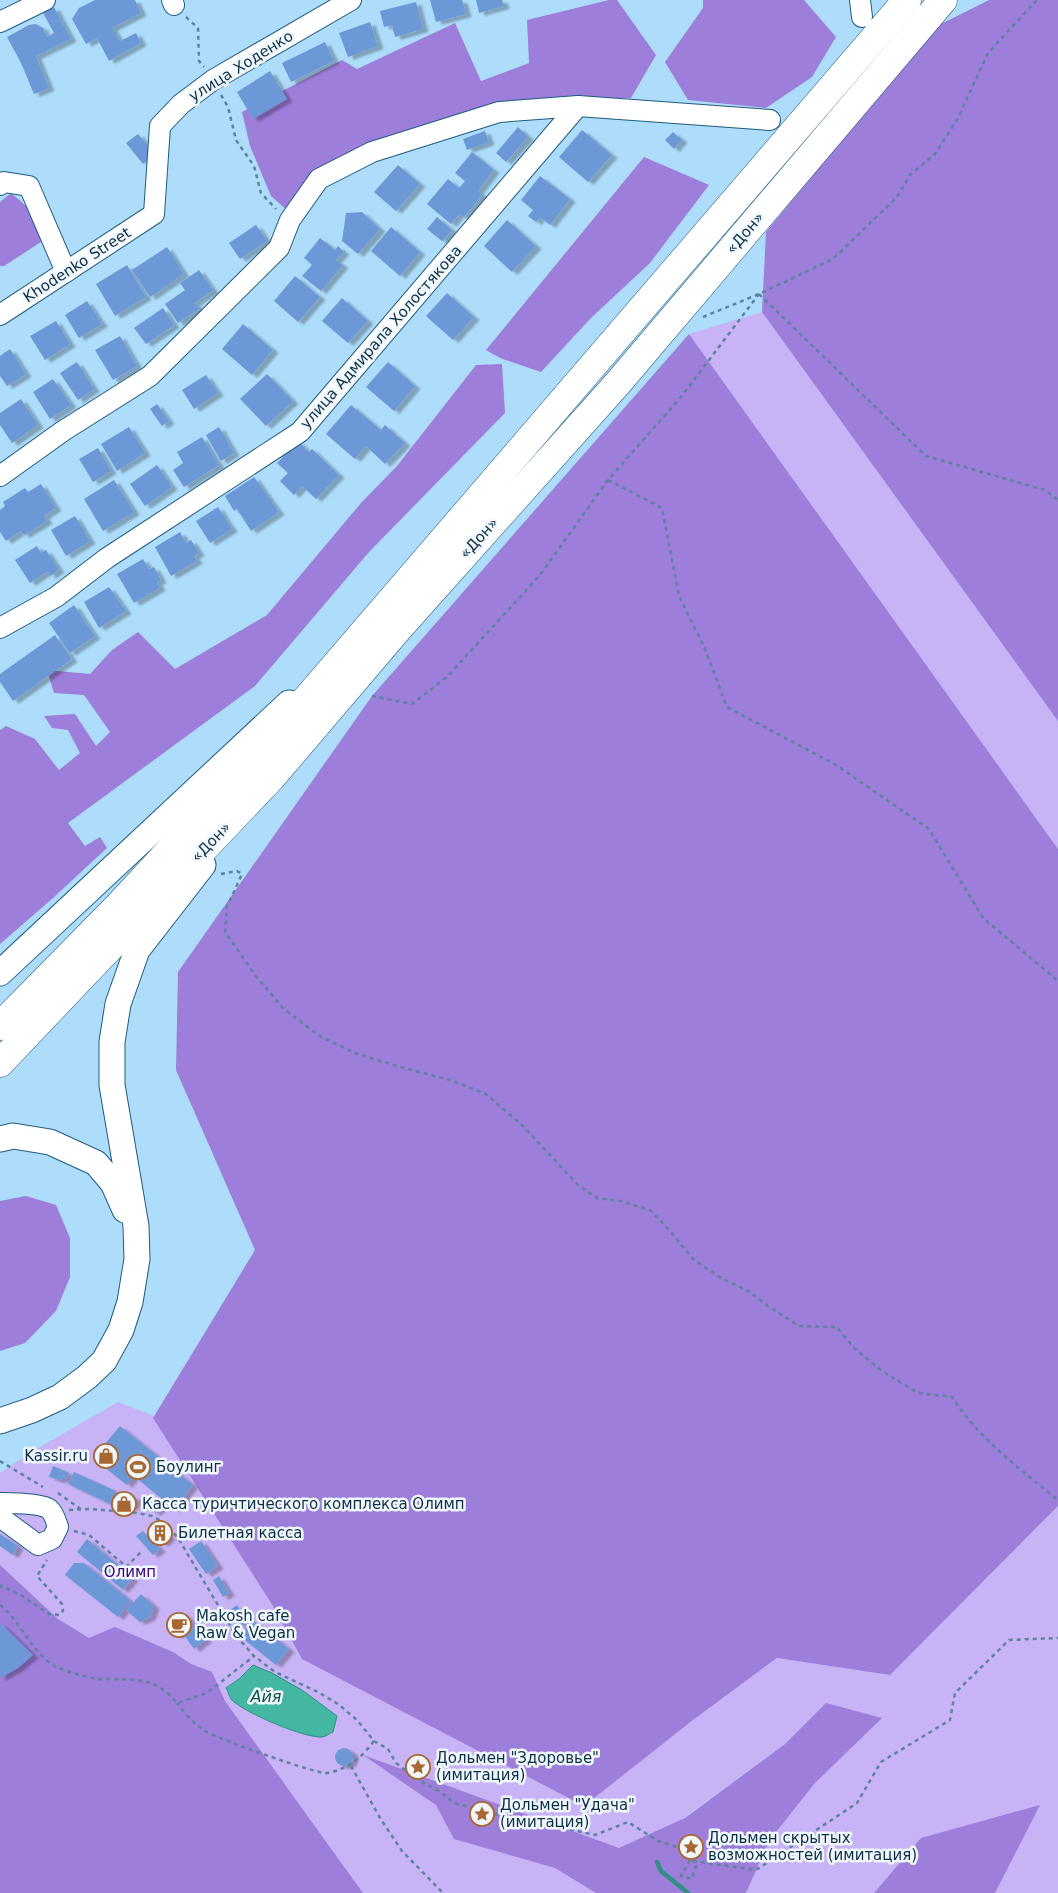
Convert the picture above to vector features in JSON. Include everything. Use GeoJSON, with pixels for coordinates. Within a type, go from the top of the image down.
{"type":"FeatureCollection","features":[{"type":"Feature","properties":{"kind":"highway","name":"«Дон»"},"geometry":{"type":"LineString","coordinates":[[0,1026],[119,904],[253,761],[908,0]]}},
{"type":"Feature","properties":{"kind":"highway","name":"«Дон»"},"geometry":{"type":"LineString","coordinates":[[0,1063],[272,777],[400,628],[618,383],[943,0]]}},
{"type":"Feature","properties":{"kind":"main road"},"geometry":{"type":"LineString","coordinates":[[0,973],[277,715],[380,614]]}},
{"type":"Feature","properties":{"kind":"main road"},"geometry":{"type":"LineString","coordinates":[[0,1421],[32,1410],[60,1397],[87,1377],[104,1361],[121,1330],[130,1302],[137,1259],[136,1226],[112,1085],[112,1042],[118,1004],[137,950],[272,777]]}},
{"type":"Feature","properties":{"kind":"main road"},"geometry":{"type":"LineString","coordinates":[[0,1139],[13,1136],[50,1142],[96,1163],[113,1183],[126,1212],[132,1239],[133,1263],[130,1302]]}},
{"type":"Feature","properties":{"kind":"street"},"geometry":{"type":"LineString","coordinates":[[0,22],[45,0]]}},
{"type":"Feature","properties":{"kind":"street","name":"улица Ходенко"},"geometry":{"type":"LineString","coordinates":[[213,80],[351,0]]}},
{"type":"Feature","properties":{"kind":"street","name":"Khodenko Street"},"geometry":{"type":"LineString","coordinates":[[0,315],[154,214],[160,126],[181,104],[213,80]]}},
{"type":"Feature","properties":{"kind":"street"},"geometry":{"type":"LineString","coordinates":[[0,476],[63,431],[150,376],[279,248],[290,220],[319,179],[372,152],[499,112],[578,106],[770,120]]}},
{"type":"Feature","properties":{"kind":"street","name":"улица Адмирала Холостякова"},"geometry":{"type":"LineString","coordinates":[[0,628],[56,597],[107,558],[300,432],[578,106]]}},
{"type":"Feature","properties":{"kind":"street"},"geometry":{"type":"LineString","coordinates":[[0,186],[4,182],[29,186],[66,272]]}},
{"type":"Feature","properties":{"kind":"street"},"geometry":{"type":"LineString","coordinates":[[0,1503],[42,1506],[49,1509],[61,1523],[52,1540],[38,1545],[0,1517]]}},
{"type":"Feature","properties":{"kind":"path"},"geometry":{"type":"LineString","coordinates":[[695,320],[759,294],[834,259],[897,197],[910,175],[935,154],[958,118],[988,53],[1037,0]]}},
{"type":"Feature","properties":{"kind":"path"},"geometry":{"type":"LineString","coordinates":[[173,2],[198,28],[199,61],[213,80],[228,107],[236,140],[254,166],[260,193],[290,220]]}},
{"type":"Feature","properties":{"kind":"path"},"geometry":{"type":"LineString","coordinates":[[372,696],[412,704],[447,677],[540,575],[608,480],[681,397],[759,294]]}},
{"type":"Feature","properties":{"kind":"path"},"geometry":{"type":"LineString","coordinates":[[759,294],[926,456],[1045,490],[1058,500]]}},
{"type":"Feature","properties":{"kind":"path"},"geometry":{"type":"LineString","coordinates":[[608,480],[662,508],[679,596],[705,649],[726,707],[836,765],[929,829],[983,918],[1058,981]]}},
{"type":"Feature","properties":{"kind":"path"},"geometry":{"type":"LineString","coordinates":[[191,880],[237,871],[242,874],[227,907],[225,932],[284,1008],[318,1035],[354,1053],[450,1080],[486,1094],[523,1126],[578,1186],[597,1198],[620,1201],[650,1210],[693,1259],[721,1278],[748,1291],[799,1326],[837,1327],[854,1347],[882,1371],[918,1393],[952,1397],[966,1419],[1010,1461],[1058,1500]]}},
{"type":"Feature","properties":{"kind":"path"},"geometry":{"type":"LineString","coordinates":[[0,1461],[45,1489]]}},
{"type":"Feature","properties":{"kind":"path"},"geometry":{"type":"LineString","coordinates":[[134,1574],[89,1535],[61,1523],[65,1510],[89,1509],[131,1512],[152,1516],[165,1523],[178,1538],[237,1637],[254,1656],[275,1672],[318,1692],[338,1704],[356,1720],[374,1742],[388,1749],[396,1763],[454,1803],[496,1814],[507,1822],[529,1820],[595,1835],[628,1822],[658,1841],[686,1850],[696,1866],[692,1879],[680,1876],[692,1860]]}},
{"type":"Feature","properties":{"kind":"path"},"geometry":{"type":"LineString","coordinates":[[126,1567],[142,1551]]}},
{"type":"Feature","properties":{"kind":"path"},"geometry":{"type":"LineString","coordinates":[[0,1587],[21,1595],[49,1614],[59,1615],[63,1611],[62,1604],[36,1576],[48,1559]]}},
{"type":"Feature","properties":{"kind":"path"},"geometry":{"type":"LineString","coordinates":[[0,1605],[11,1614],[38,1651],[51,1664],[95,1679],[139,1680],[155,1683],[168,1692],[187,1716],[208,1732],[239,1745],[325,1774],[350,1765],[374,1742]]}},
{"type":"Feature","properties":{"kind":"path"},"geometry":{"type":"LineString","coordinates":[[692,1860],[756,1870],[857,1802],[881,1762],[950,1720],[955,1694],[1009,1640],[1058,1638]]}},
{"type":"Feature","properties":{"kind":"path"},"geometry":{"type":"LineString","coordinates":[[177,1703],[207,1693],[254,1656]]}},
{"type":"Feature","properties":{"kind":"path"},"geometry":{"type":"LineString","coordinates":[[350,1765],[380,1818],[402,1851],[443,1893]]}},
{"type":"Feature","properties":{"kind":"green space"},"geometry":{"type":"Polygon","coordinates":[[[762,312],[1058,721],[1058,849],[689,334],[762,312]]]}},
{"type":"Feature","properties":{"kind":"green space"},"geometry":{"type":"Polygon","coordinates":[[[118,1402],[197,1433],[605,1789],[693,1720],[777,1658],[890,1675],[1058,1506],[1058,1893],[995,1893],[998,1886],[921,1838],[874,1893],[746,1893],[769,1841],[815,1783],[826,1703],[785,1744],[681,1820],[724,1893],[363,1893],[283,1781],[0,1710],[0,1473],[40,1447],[118,1402]]]}},
{"type":"Feature","properties":{"kind":"shaded area"},"geometry":{"type":"Polygon","coordinates":[[[609,0],[617,0],[656,55],[631,98],[500,102],[325,166],[289,212],[271,196],[250,146],[242,112],[342,60],[357,69],[455,23],[481,81],[529,63],[527,20],[609,0]]]}},
{"type":"Feature","properties":{"kind":"shaded area"},"geometry":{"type":"Polygon","coordinates":[[[703,0],[804,0],[836,37],[812,77],[766,108],[688,100],[665,62],[703,8],[703,0]]]}},
{"type":"Feature","properties":{"kind":"shaded area"},"geometry":{"type":"Polygon","coordinates":[[[989,0],[1058,0],[1058,721],[762,312],[766,232],[935,27],[989,0]]]}},
{"type":"Feature","properties":{"kind":"shaded area"},"geometry":{"type":"Polygon","coordinates":[[[644,157],[709,185],[650,263],[591,318],[541,372],[500,358],[486,350],[644,157]]]}},
{"type":"Feature","properties":{"kind":"shaded area"},"geometry":{"type":"Polygon","coordinates":[[[11,193],[32,211],[41,242],[4,266],[0,266],[0,202],[11,193]]]}},
{"type":"Feature","properties":{"kind":"shaded area"},"geometry":{"type":"Polygon","coordinates":[[[689,334],[1058,849],[1058,1506],[890,1675],[777,1658],[693,1720],[584,1806],[302,1659],[273,1606],[153,1418],[255,1250],[176,1070],[178,972],[372,696],[689,334]]]}},
{"type":"Feature","properties":{"kind":"shaded area"},"geometry":{"type":"Polygon","coordinates":[[[502,364],[505,413],[369,552],[255,686],[68,823],[85,846],[100,837],[107,848],[0,944],[0,730],[6,726],[35,739],[59,770],[80,753],[68,730],[52,728],[44,716],[75,714],[96,746],[110,732],[84,695],[54,693],[47,670],[90,674],[112,650],[138,632],[175,669],[267,615],[361,503],[397,466],[476,365],[502,364]]]}},
{"type":"Feature","properties":{"kind":"shaded area"},"geometry":{"type":"Polygon","coordinates":[[[26,1196],[56,1205],[70,1238],[70,1277],[56,1311],[25,1343],[0,1351],[0,1201],[26,1196]]]}},
{"type":"Feature","properties":{"kind":"shaded area"},"geometry":{"type":"Polygon","coordinates":[[[0,1565],[58,1619],[89,1638],[115,1627],[173,1652],[191,1664],[212,1672],[225,1701],[363,1893],[0,1893],[0,1565]]]}},
{"type":"Feature","properties":{"kind":"shaded area"},"geometry":{"type":"Polygon","coordinates":[[[826,1703],[882,1718],[815,1783],[769,1841],[746,1893],[596,1893],[555,1868],[454,1839],[436,1805],[363,1755],[619,1848],[685,1818],[785,1744],[826,1703]]]}},
{"type":"Feature","properties":{"kind":"shaded area"},"geometry":{"type":"Polygon","coordinates":[[[1040,1805],[995,1893],[874,1893],[921,1838],[1040,1805]]]}},
{"type":"Feature","properties":{"kind":"water","name":"Айя"},"geometry":{"type":"Polygon","coordinates":[[[253,1665],[272,1673],[302,1690],[337,1716],[333,1732],[323,1737],[303,1734],[260,1717],[231,1699],[226,1688],[239,1679],[253,1665]]]}},
{"type":"Feature","properties":{"kind":"building"},"geometry":{"type":"Polygon","coordinates":[[[95,0],[135,0],[141,13],[112,28],[120,41],[136,33],[141,43],[109,61],[97,38],[86,44],[72,19],[79,8],[95,0]]]}},
{"type":"Feature","properties":{"kind":"building"},"geometry":{"type":"Polygon","coordinates":[[[430,0],[462,0],[466,14],[436,22],[430,0]]]}},
{"type":"Feature","properties":{"kind":"building"},"geometry":{"type":"Polygon","coordinates":[[[476,0],[502,0],[504,6],[479,13],[476,0]]]}},
{"type":"Feature","properties":{"kind":"building"},"geometry":{"type":"Polygon","coordinates":[[[416,2],[423,29],[395,37],[392,25],[384,27],[380,11],[416,2]]]}},
{"type":"Feature","properties":{"kind":"building"},"geometry":{"type":"Polygon","coordinates":[[[54,7],[71,39],[36,56],[49,88],[34,94],[21,63],[7,37],[29,25],[36,24],[43,28],[47,37],[54,33],[43,13],[54,7]]]}},
{"type":"Feature","properties":{"kind":"building"},"geometry":{"type":"Polygon","coordinates":[[[370,22],[378,46],[348,57],[339,33],[370,22]]]}},
{"type":"Feature","properties":{"kind":"building"},"geometry":{"type":"Polygon","coordinates":[[[325,42],[334,61],[291,82],[282,63],[325,42]]]}},
{"type":"Feature","properties":{"kind":"building"},"geometry":{"type":"Polygon","coordinates":[[[270,71],[287,99],[253,119],[237,92],[270,71]]]}},
{"type":"Feature","properties":{"kind":"building"},"geometry":{"type":"Polygon","coordinates":[[[518,127],[528,137],[506,162],[496,153],[518,127]]]}},
{"type":"Feature","properties":{"kind":"building"},"geometry":{"type":"Polygon","coordinates":[[[582,130],[612,155],[588,182],[559,157],[582,130]]]}},
{"type":"Feature","properties":{"kind":"building"},"geometry":{"type":"Polygon","coordinates":[[[485,131],[489,142],[467,150],[463,139],[485,131]]]}},
{"type":"Feature","properties":{"kind":"building"},"geometry":{"type":"Polygon","coordinates":[[[673,132],[682,140],[674,149],[665,140],[673,132]]]}},
{"type":"Feature","properties":{"kind":"building"},"geometry":{"type":"Polygon","coordinates":[[[138,134],[155,154],[143,164],[126,143],[138,134]]]}},
{"type":"Feature","properties":{"kind":"building"},"geometry":{"type":"Polygon","coordinates":[[[472,152],[494,170],[478,191],[482,195],[464,217],[459,214],[451,224],[427,204],[448,179],[459,188],[465,181],[455,173],[472,152]]]}},
{"type":"Feature","properties":{"kind":"building"},"geometry":{"type":"Polygon","coordinates":[[[398,165],[420,184],[396,211],[374,192],[398,165]]]}},
{"type":"Feature","properties":{"kind":"building"},"geometry":{"type":"Polygon","coordinates":[[[540,176],[570,199],[550,225],[540,217],[536,222],[528,216],[533,210],[521,200],[540,176]]]}},
{"type":"Feature","properties":{"kind":"building"},"geometry":{"type":"Polygon","coordinates":[[[362,212],[380,229],[358,254],[342,241],[346,213],[362,212]]]}},
{"type":"Feature","properties":{"kind":"building"},"geometry":{"type":"Polygon","coordinates":[[[437,217],[452,230],[442,241],[427,229],[437,217]]]}},
{"type":"Feature","properties":{"kind":"building"},"geometry":{"type":"Polygon","coordinates":[[[507,220],[536,246],[512,272],[484,246],[507,220]]]}},
{"type":"Feature","properties":{"kind":"building"},"geometry":{"type":"Polygon","coordinates":[[[256,225],[267,241],[240,259],[229,243],[256,225]]]}},
{"type":"Feature","properties":{"kind":"building"},"geometry":{"type":"Polygon","coordinates":[[[391,227],[420,252],[400,276],[371,251],[391,227]]]}},
{"type":"Feature","properties":{"kind":"building"},"geometry":{"type":"Polygon","coordinates":[[[320,238],[335,250],[338,246],[344,252],[336,260],[343,265],[321,291],[302,276],[312,265],[304,258],[320,238]]]}},
{"type":"Feature","properties":{"kind":"building"},"geometry":{"type":"Polygon","coordinates":[[[167,247],[184,274],[150,297],[132,270],[167,247]]]}},
{"type":"Feature","properties":{"kind":"building"},"geometry":{"type":"Polygon","coordinates":[[[127,265],[146,297],[115,316],[96,284],[127,265]]]}},
{"type":"Feature","properties":{"kind":"building"},"geometry":{"type":"Polygon","coordinates":[[[199,270],[213,290],[195,303],[199,309],[178,323],[165,304],[185,290],[180,283],[199,270]]]}},
{"type":"Feature","properties":{"kind":"building"},"geometry":{"type":"Polygon","coordinates":[[[295,276],[320,297],[298,322],[274,301],[295,276]]]}},
{"type":"Feature","properties":{"kind":"building"},"geometry":{"type":"Polygon","coordinates":[[[447,293],[474,317],[453,340],[426,316],[447,293]]]}},
{"type":"Feature","properties":{"kind":"building"},"geometry":{"type":"Polygon","coordinates":[[[342,298],[368,321],[348,343],[322,321],[342,298]]]}},
{"type":"Feature","properties":{"kind":"building"},"geometry":{"type":"Polygon","coordinates":[[[87,301],[102,324],[79,338],[65,315],[87,301]]]}},
{"type":"Feature","properties":{"kind":"building"},"geometry":{"type":"Polygon","coordinates":[[[163,308],[174,325],[146,344],[134,328],[163,308]]]}},
{"type":"Feature","properties":{"kind":"building"},"geometry":{"type":"Polygon","coordinates":[[[56,321],[70,344],[45,360],[30,336],[56,321]]]}},
{"type":"Feature","properties":{"kind":"building"},"geometry":{"type":"Polygon","coordinates":[[[243,324],[273,350],[252,375],[222,349],[243,324]]]}},
{"type":"Feature","properties":{"kind":"building"},"geometry":{"type":"Polygon","coordinates":[[[120,336],[137,366],[113,380],[95,350],[120,336]]]}},
{"type":"Feature","properties":{"kind":"building"},"geometry":{"type":"Polygon","coordinates":[[[10,349],[26,374],[7,386],[0,376],[0,356],[10,349]]]}},
{"type":"Feature","properties":{"kind":"building"},"geometry":{"type":"Polygon","coordinates":[[[77,362],[94,389],[78,400],[60,373],[77,362]]]}},
{"type":"Feature","properties":{"kind":"building"},"geometry":{"type":"Polygon","coordinates":[[[388,362],[415,386],[394,411],[366,387],[388,362]]]}},
{"type":"Feature","properties":{"kind":"building"},"geometry":{"type":"Polygon","coordinates":[[[267,374],[293,401],[266,426],[240,399],[267,374]]]}},
{"type":"Feature","properties":{"kind":"building"},"geometry":{"type":"Polygon","coordinates":[[[206,375],[218,393],[194,409],[182,390],[206,375]]]}},
{"type":"Feature","properties":{"kind":"building"},"geometry":{"type":"Polygon","coordinates":[[[53,379],[71,405],[50,419],[33,392],[53,379]]]}},
{"type":"Feature","properties":{"kind":"building"},"geometry":{"type":"Polygon","coordinates":[[[21,399],[38,425],[12,443],[0,425],[0,413],[21,399]]]}},
{"type":"Feature","properties":{"kind":"building"},"geometry":{"type":"Polygon","coordinates":[[[157,404],[169,421],[162,426],[150,409],[157,404]]]}},
{"type":"Feature","properties":{"kind":"building"},"geometry":{"type":"Polygon","coordinates":[[[351,405],[381,430],[385,425],[405,443],[385,464],[366,446],[355,459],[326,434],[351,405]]]}},
{"type":"Feature","properties":{"kind":"building"},"geometry":{"type":"Polygon","coordinates":[[[129,427],[145,453],[117,471],[101,444],[129,427]]]}},
{"type":"Feature","properties":{"kind":"building"},"geometry":{"type":"Polygon","coordinates":[[[219,427],[234,453],[221,461],[206,435],[219,427]]]}},
{"type":"Feature","properties":{"kind":"building"},"geometry":{"type":"Polygon","coordinates":[[[202,437],[219,465],[184,487],[173,470],[183,463],[177,452],[202,437]]]}},
{"type":"Feature","properties":{"kind":"building"},"geometry":{"type":"Polygon","coordinates":[[[298,441],[309,452],[312,449],[339,475],[316,499],[302,486],[294,495],[280,481],[288,473],[277,463],[298,441]]]}},
{"type":"Feature","properties":{"kind":"building"},"geometry":{"type":"Polygon","coordinates":[[[98,448],[111,471],[93,482],[79,459],[98,448]]]}},
{"type":"Feature","properties":{"kind":"building"},"geometry":{"type":"Polygon","coordinates":[[[157,465],[172,487],[145,506],[130,484],[157,465]]]}},
{"type":"Feature","properties":{"kind":"building"},"geometry":{"type":"Polygon","coordinates":[[[254,477],[279,512],[251,531],[237,509],[234,511],[225,496],[254,477]]]}},
{"type":"Feature","properties":{"kind":"building"},"geometry":{"type":"Polygon","coordinates":[[[114,480],[134,512],[103,531],[84,499],[114,480]]]}},
{"type":"Feature","properties":{"kind":"building"},"geometry":{"type":"Polygon","coordinates":[[[41,484],[56,508],[44,516],[47,521],[24,535],[21,531],[6,541],[0,532],[0,510],[5,506],[3,502],[25,488],[28,492],[41,484]]]}},
{"type":"Feature","properties":{"kind":"building"},"geometry":{"type":"Polygon","coordinates":[[[218,507],[232,529],[210,543],[196,521],[218,507]]]}},
{"type":"Feature","properties":{"kind":"building"},"geometry":{"type":"Polygon","coordinates":[[[75,516],[90,541],[66,556],[51,530],[75,516]]]}},
{"type":"Feature","properties":{"kind":"building"},"geometry":{"type":"Polygon","coordinates":[[[180,532],[186,543],[191,540],[199,553],[194,556],[197,561],[171,576],[155,547],[180,532]]]}},
{"type":"Feature","properties":{"kind":"building"},"geometry":{"type":"Polygon","coordinates":[[[37,546],[41,553],[46,550],[59,570],[50,576],[48,571],[30,583],[15,560],[37,546]]]}},
{"type":"Feature","properties":{"kind":"building"},"geometry":{"type":"Polygon","coordinates":[[[143,559],[149,569],[154,567],[161,580],[157,582],[160,588],[134,603],[117,574],[143,559]]]}},
{"type":"Feature","properties":{"kind":"building"},"geometry":{"type":"Polygon","coordinates":[[[109,587],[126,611],[99,628],[84,602],[109,587]]]}},
{"type":"Feature","properties":{"kind":"building"},"geometry":{"type":"Polygon","coordinates":[[[74,605],[95,636],[70,653],[49,623],[74,605]]]}},
{"type":"Feature","properties":{"kind":"building"},"geometry":{"type":"Polygon","coordinates":[[[55,635],[72,659],[13,701],[0,682],[0,674],[55,635]]]}},
{"type":"Feature","properties":{"kind":"building","name":"Боулинг"},"geometry":{"type":"Polygon","coordinates":[[[120,1426],[193,1485],[174,1509],[134,1476],[127,1485],[93,1458],[120,1426]]]}},
{"type":"Feature","properties":{"kind":"building"},"geometry":{"type":"Polygon","coordinates":[[[53,1466],[69,1473],[67,1478],[59,1480],[49,1477],[53,1466]]]}},
{"type":"Feature","properties":{"kind":"building"},"geometry":{"type":"Polygon","coordinates":[[[74,1472],[116,1491],[110,1504],[68,1484],[74,1472]]]}},
{"type":"Feature","properties":{"kind":"building"},"geometry":{"type":"Polygon","coordinates":[[[122,1493],[136,1498],[133,1507],[127,1506],[126,1509],[117,1506],[122,1493]]]}},
{"type":"Feature","properties":{"kind":"building"},"geometry":{"type":"Polygon","coordinates":[[[149,1496],[162,1506],[156,1513],[143,1504],[149,1496]]]}},
{"type":"Feature","properties":{"kind":"building","name":"Билетная касса"},"geometry":{"type":"Polygon","coordinates":[[[157,1522],[170,1537],[163,1544],[150,1529],[157,1522]]]}},
{"type":"Feature","properties":{"kind":"building","name":"Олимп"},"geometry":{"type":"Polygon","coordinates":[[[143,1531],[160,1549],[153,1555],[136,1536],[143,1531]]]}},
{"type":"Feature","properties":{"kind":"building"},"geometry":{"type":"Polygon","coordinates":[[[0,1534],[18,1546],[13,1555],[0,1546],[0,1534]]]}},
{"type":"Feature","properties":{"kind":"building"},"geometry":{"type":"Polygon","coordinates":[[[87,1539],[133,1578],[123,1590],[77,1552],[87,1539]]]}},
{"type":"Feature","properties":{"kind":"building"},"geometry":{"type":"Polygon","coordinates":[[[201,1541],[218,1566],[206,1574],[189,1549],[201,1541]]]}},
{"type":"Feature","properties":{"kind":"building"},"geometry":{"type":"Polygon","coordinates":[[[74,1563],[84,1563],[131,1601],[118,1617],[65,1575],[74,1563]]]}},
{"type":"Feature","properties":{"kind":"building"},"geometry":{"type":"Polygon","coordinates":[[[219,1576],[229,1593],[223,1597],[213,1580],[219,1576]]]}},
{"type":"Feature","properties":{"kind":"building"},"geometry":{"type":"Polygon","coordinates":[[[141,1594],[154,1606],[150,1617],[140,1622],[126,1610],[141,1594]]]}},
{"type":"Feature","properties":{"kind":"building"},"geometry":{"type":"Polygon","coordinates":[[[237,1605],[248,1622],[241,1627],[230,1610],[237,1605]]]}},
{"type":"Feature","properties":{"kind":"building"},"geometry":{"type":"Polygon","coordinates":[[[180,1612],[188,1617],[190,1625],[177,1636],[166,1622],[180,1612]]]}},
{"type":"Feature","properties":{"kind":"building"},"geometry":{"type":"Polygon","coordinates":[[[253,1620],[289,1649],[276,1665],[240,1636],[253,1620]]]}},
{"type":"Feature","properties":{"kind":"building"},"geometry":{"type":"Polygon","coordinates":[[[0,1623],[33,1655],[18,1668],[0,1678],[0,1623]]]}},
{"type":"Feature","properties":{"kind":"building"},"geometry":{"type":"Polygon","coordinates":[[[197,1626],[207,1639],[194,1649],[184,1635],[197,1626]]]}},
{"type":"Feature","properties":{"kind":"building"},"geometry":{"type":"Polygon","coordinates":[[[344,1748],[350,1751],[353,1757],[350,1763],[344,1766],[338,1763],[335,1757],[338,1751],[344,1748]]]}},
{"type":"Feature","properties":{"kind":"waterway"},"geometry":{"type":"LineString","coordinates":[[657,1862],[661,1871],[688,1893]]}},
{"type":"Feature","properties":{"kind":"place","name":"Kassir.ru"},"geometry":{"type":"Point","coordinates":[106,1456]}},
{"type":"Feature","properties":{"kind":"place","name":"Боулинг"},"geometry":{"type":"Point","coordinates":[138,1467]}},
{"type":"Feature","properties":{"kind":"place","name":"Касса туричтического комплекса Олимп"},"geometry":{"type":"Point","coordinates":[124,1504]}},
{"type":"Feature","properties":{"kind":"place","name":"Билетная касса"},"geometry":{"type":"Point","coordinates":[160,1533]}},
{"type":"Feature","properties":{"kind":"place","name":"Makosh cafe Raw & Vegan"},"geometry":{"type":"Point","coordinates":[179,1625]}},
{"type":"Feature","properties":{"kind":"place","name":"Дольмен \"Здоровье\" (имитация)"},"geometry":{"type":"Point","coordinates":[418,1767]}},
{"type":"Feature","properties":{"kind":"place","name":"Дольмен \"Удача\" (имитация)"},"geometry":{"type":"Point","coordinates":[482,1814]}},
{"type":"Feature","properties":{"kind":"place","name":"Дольмен скрытых возможностей (имитация)"},"geometry":{"type":"Point","coordinates":[691,1847]}}]}
